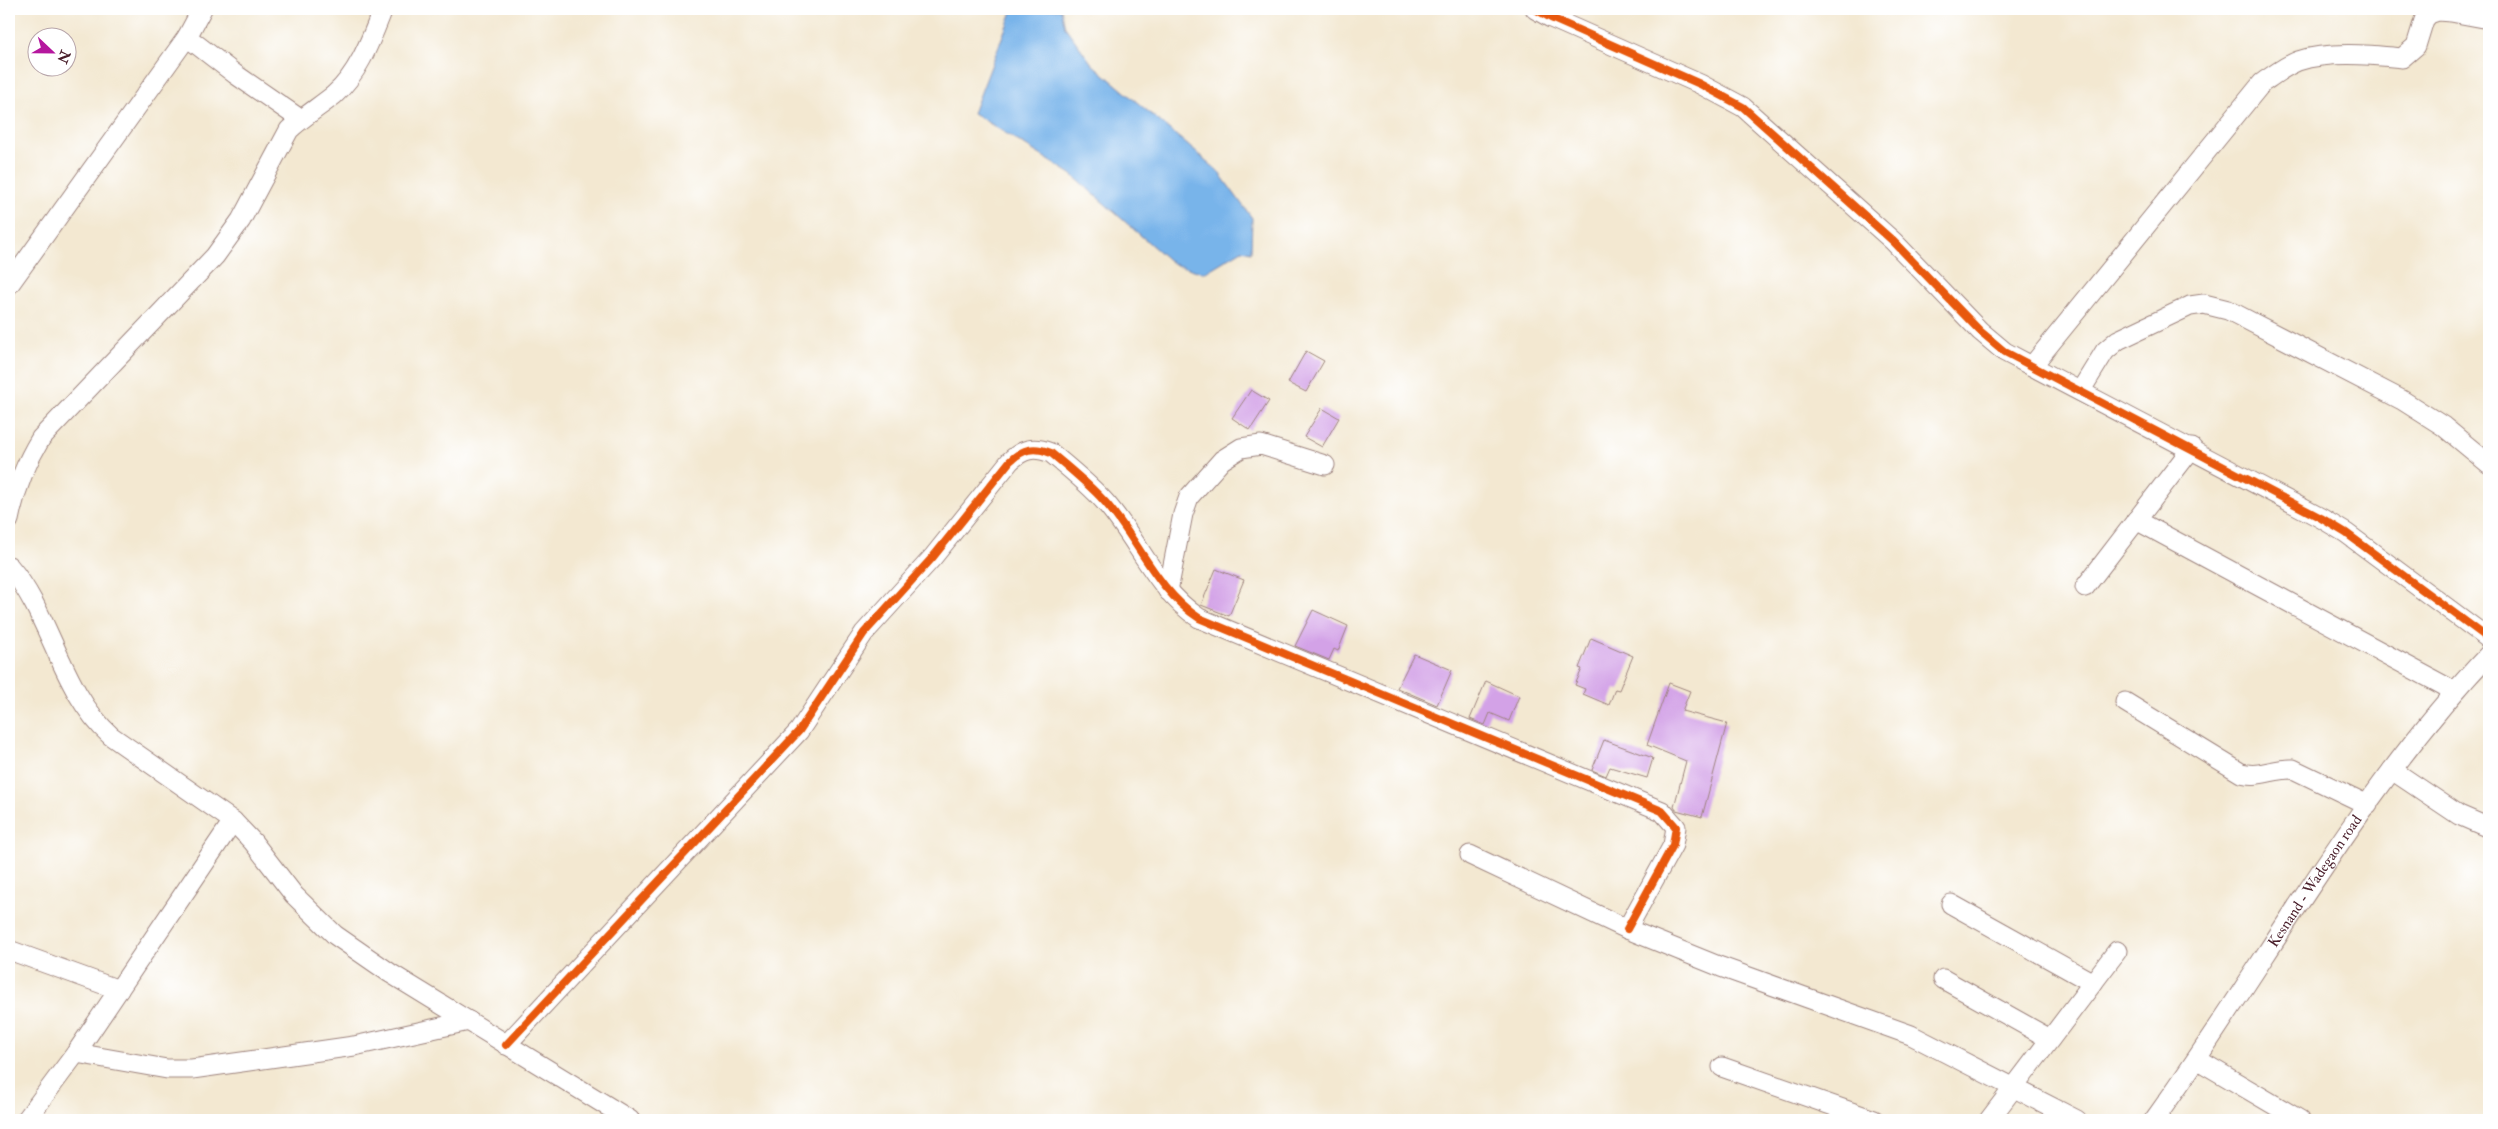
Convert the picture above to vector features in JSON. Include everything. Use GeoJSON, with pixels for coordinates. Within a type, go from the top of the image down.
{"type":"FeatureCollection","features":[{"type":"Feature","properties":{"kind":"street"},"geometry":{"type":"LineString","coordinates":[[9,286],[188,37],[202,9]]}},
{"type":"Feature","properties":{"kind":"street"},"geometry":{"type":"LineString","coordinates":[[9,520],[15,494],[25,468],[42,438],[215,256],[241,220],[284,138],[300,119],[335,94],[354,71],[383,9]]}},
{"type":"Feature","properties":{"kind":"street"},"geometry":{"type":"LineString","coordinates":[[1535,9],[1551,18],[1700,84],[1743,107],[1894,241],[1992,343],[2032,366],[2192,448],[2346,533],[2489,639]]}},
{"type":"Feature","properties":{"kind":"street"},"geometry":{"type":"LineString","coordinates":[[2032,366],[2262,84],[2283,68],[2314,58],[2372,56],[2402,58],[2416,46],[2424,20],[2429,14],[2438,11],[2489,19]]}},
{"type":"Feature","properties":{"kind":"street"},"geometry":{"type":"LineString","coordinates":[[188,37],[235,74],[300,119]]}},
{"type":"Feature","properties":{"kind":"street"},"geometry":{"type":"LineString","coordinates":[[2081,390],[2104,351],[2118,340],[2190,306],[2204,304],[2228,310],[2402,400],[2443,426],[2489,464]]}},
{"type":"Feature","properties":{"kind":"street"},"geometry":{"type":"LineString","coordinates":[[1168,591],[1183,514],[1189,497],[1222,460],[1240,448],[1261,445],[1325,465]]}},
{"type":"Feature","properties":{"kind":"street"},"geometry":{"type":"LineString","coordinates":[[506,1045],[798,731],[864,633],[933,558],[1010,461],[1020,452],[1030,448],[1041,449],[1051,453],[1106,502],[1168,591],[1185,609],[1219,628],[1662,811],[1676,826],[1673,845],[1627,928]]}},
{"type":"Feature","properties":{"kind":"street"},"geometry":{"type":"LineString","coordinates":[[2085,587],[2192,448]]}},
{"type":"Feature","properties":{"kind":"street"},"geometry":{"type":"LineString","coordinates":[[2136,520],[2454,691]]}},
{"type":"Feature","properties":{"kind":"street"},"geometry":{"type":"LineString","coordinates":[[9,566],[29,595],[82,702],[96,723],[111,736],[233,821],[314,917],[358,952],[630,1120]]}},
{"type":"Feature","properties":{"kind":"street","name":"Kesnand - Wadegaon road"},"geometry":{"type":"LineString","coordinates":[[2154,1120],[2198,1060],[2328,860],[2392,770],[2454,691],[2489,654]]}},
{"type":"Feature","properties":{"kind":"street"},"geometry":{"type":"LineString","coordinates":[[2125,702],[2241,773],[2257,776],[2282,769],[2293,769],[2368,805]]}},
{"type":"Feature","properties":{"kind":"street"},"geometry":{"type":"LineString","coordinates":[[2392,770],[2459,815],[2489,828]]}},
{"type":"Feature","properties":{"kind":"street"},"geometry":{"type":"LineString","coordinates":[[26,1120],[76,1053],[233,821]]}},
{"type":"Feature","properties":{"kind":"street"},"geometry":{"type":"LineString","coordinates":[[1470,855],[1627,928],[1721,967],[1911,1035],[2077,1120]]}},
{"type":"Feature","properties":{"kind":"street"},"geometry":{"type":"LineString","coordinates":[[1951,904],[2093,983]]}},
{"type":"Feature","properties":{"kind":"street"},"geometry":{"type":"LineString","coordinates":[[9,950],[119,990]]}},
{"type":"Feature","properties":{"kind":"street"},"geometry":{"type":"LineString","coordinates":[[1989,1120],[2117,951]]}},
{"type":"Feature","properties":{"kind":"street"},"geometry":{"type":"LineString","coordinates":[[1942,979],[2050,1040]]}},
{"type":"Feature","properties":{"kind":"street"},"geometry":{"type":"LineString","coordinates":[[76,1053],[167,1069],[192,1069],[354,1046],[468,1021]]}},
{"type":"Feature","properties":{"kind":"street"},"geometry":{"type":"LineString","coordinates":[[2198,1060],[2300,1120]]}},
{"type":"Feature","properties":{"kind":"street"},"geometry":{"type":"LineString","coordinates":[[1722,1067],[1874,1120]]}},
{"type":"Feature","properties":{"kind":"water"},"geometry":{"type":"Polygon","coordinates":[[[1013,9],[1061,9],[1065,27],[1092,64],[1217,170],[1252,218],[1251,252],[1242,250],[1204,273],[1173,264],[1071,174],[973,113],[1013,9]]]}},
{"type":"Feature","properties":{"kind":"building"},"geometry":{"type":"Polygon","coordinates":[[[1306,351],[1324,361],[1306,392],[1288,383],[1306,351]]]}},
{"type":"Feature","properties":{"kind":"building"},"geometry":{"type":"Polygon","coordinates":[[[1251,390],[1269,401],[1250,430],[1232,418],[1251,390]]]}},
{"type":"Feature","properties":{"kind":"building"},"geometry":{"type":"Polygon","coordinates":[[[1322,408],[1339,418],[1322,447],[1304,437],[1322,408]]]}},
{"type":"Feature","properties":{"kind":"building"},"geometry":{"type":"Polygon","coordinates":[[[1216,569],[1244,580],[1229,616],[1201,605],[1216,569]]]}},
{"type":"Feature","properties":{"kind":"building"},"geometry":{"type":"Polygon","coordinates":[[[1313,610],[1348,626],[1338,651],[1334,649],[1329,660],[1295,646],[1313,610]]]}},
{"type":"Feature","properties":{"kind":"building"},"geometry":{"type":"Polygon","coordinates":[[[1591,638],[1633,656],[1619,690],[1615,689],[1609,705],[1583,694],[1585,689],[1575,685],[1582,669],[1579,668],[1591,638]]]}},
{"type":"Feature","properties":{"kind":"building"},"geometry":{"type":"Polygon","coordinates":[[[1414,654],[1452,670],[1437,705],[1397,688],[1414,654]]]}},
{"type":"Feature","properties":{"kind":"building"},"geometry":{"type":"Polygon","coordinates":[[[1486,681],[1519,696],[1509,721],[1490,713],[1485,725],[1470,719],[1486,681]]]}},
{"type":"Feature","properties":{"kind":"building"},"geometry":{"type":"Polygon","coordinates":[[[1669,683],[1690,691],[1682,711],[1727,723],[1702,817],[1676,810],[1674,807],[1686,761],[1647,745],[1669,683]]]}},
{"type":"Feature","properties":{"kind":"building"},"geometry":{"type":"Polygon","coordinates":[[[1604,740],[1653,758],[1647,778],[1610,767],[1606,776],[1592,770],[1604,740]]]}},
{"type":"Feature","properties":{"kind":"cycle path"},"geometry":{"type":"LineString","coordinates":[[1535,9],[1551,18],[1700,84],[1743,107],[1893,241],[1980,331],[2005,352],[2321,518],[2346,533],[2489,639]]}},
{"type":"Feature","properties":{"kind":"cycle path"},"geometry":{"type":"LineString","coordinates":[[506,1045],[799,731],[864,633],[933,557],[1010,461],[1024,451],[1034,449],[1051,453],[1099,495],[1117,516],[1159,579],[1184,606],[1199,618],[1662,811],[1676,827],[1673,845],[1627,929]]}}]}
